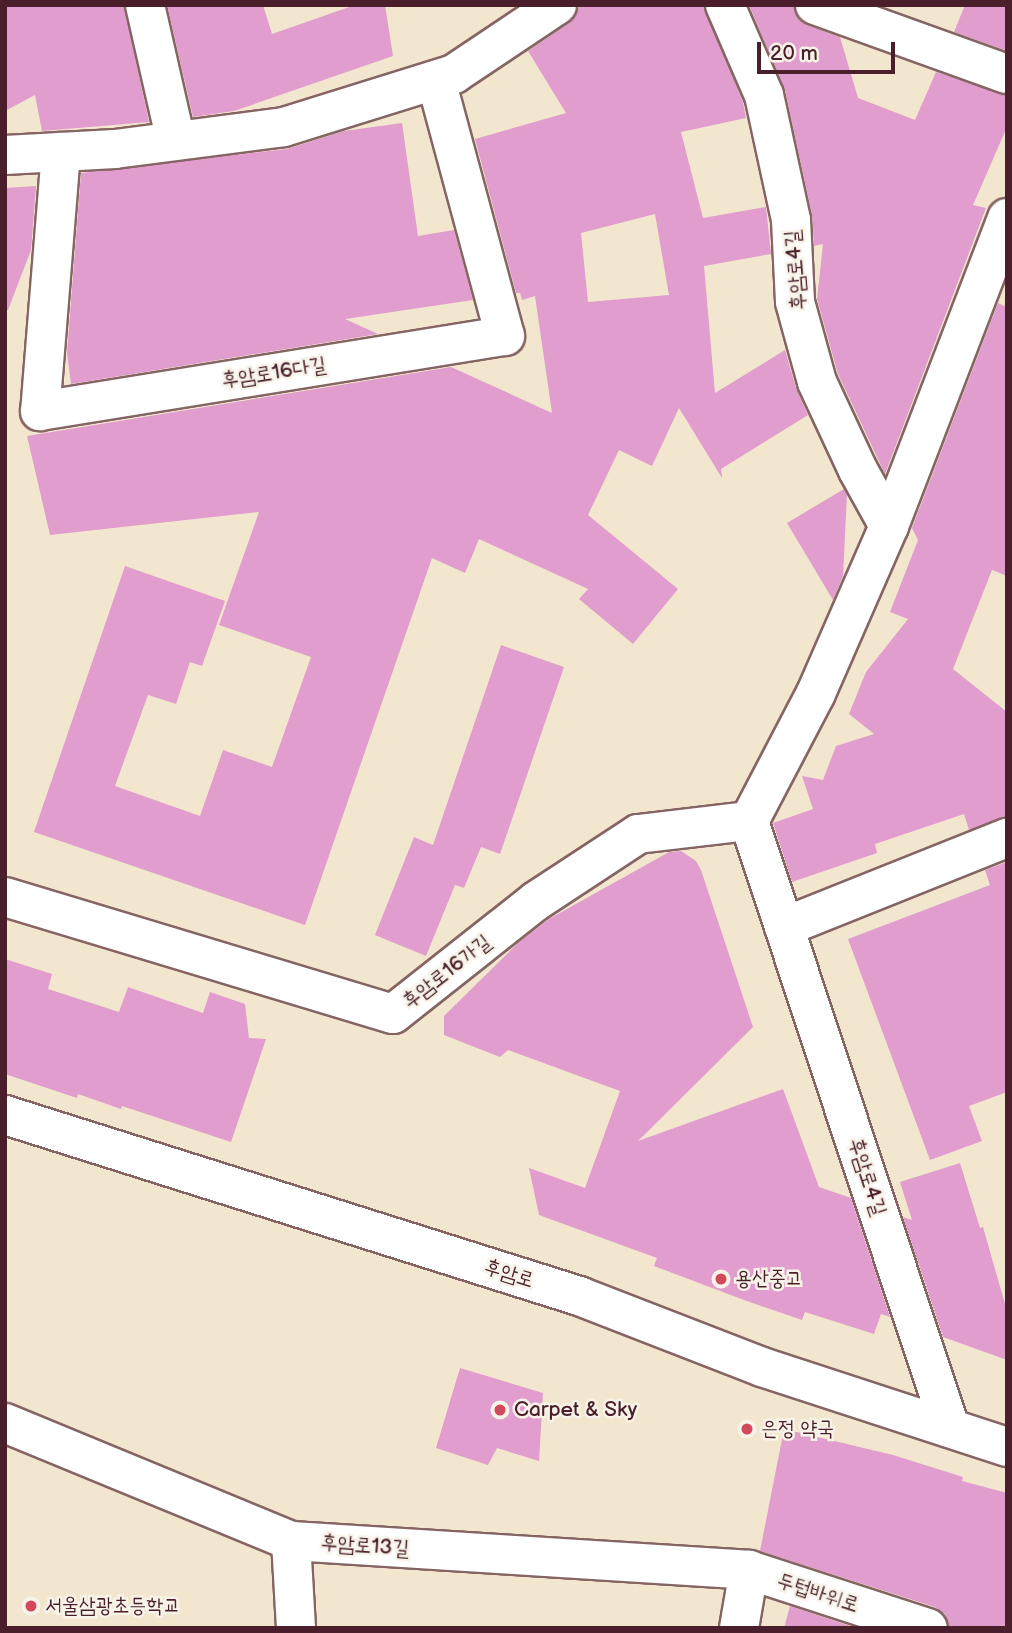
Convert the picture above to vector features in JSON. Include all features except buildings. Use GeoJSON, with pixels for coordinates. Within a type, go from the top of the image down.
{"type":"FeatureCollection","features":[{"type":"Feature","properties":{"kind":"street"},"geometry":{"type":"LineString","coordinates":[[145,5],[176,141]]}},
{"type":"Feature","properties":{"kind":"street"},"geometry":{"type":"LineString","coordinates":[[5,155],[176,141],[284,127],[454,74],[557,5]]}},
{"type":"Feature","properties":{"kind":"street","name":"후암로4길"},"geometry":{"type":"LineString","coordinates":[[725,5],[764,95],[792,220],[796,302],[817,382],[858,470],[889,526]]}},
{"type":"Feature","properties":{"kind":"street"},"geometry":{"type":"LineString","coordinates":[[815,5],[1007,74]]}},
{"type":"Feature","properties":{"kind":"street","name":"후암로16다길"},"geometry":{"type":"LineString","coordinates":[[61,152],[40,411],[505,336],[436,80]]}},
{"type":"Feature","properties":{"kind":"street"},"geometry":{"type":"LineString","coordinates":[[749,821],[815,695],[889,526],[1007,218]]}},
{"type":"Feature","properties":{"kind":"street","name":"후암로4길"},"geometry":{"type":"LineString","coordinates":[[749,821],[950,1428]]}},
{"type":"Feature","properties":{"kind":"street","name":"후암로16가길"},"geometry":{"type":"LineString","coordinates":[[5,897],[393,1014],[536,901],[638,834],[749,821]]}},
{"type":"Feature","properties":{"kind":"street"},"geometry":{"type":"LineString","coordinates":[[784,927],[1007,838]]}},
{"type":"Feature","properties":{"kind":"street","name":"후암로"},"geometry":{"type":"LineString","coordinates":[[5,1115],[579,1296],[762,1367],[1007,1447]]}},
{"type":"Feature","properties":{"kind":"street","name":"후암로13길"},"geometry":{"type":"LineString","coordinates":[[5,1423],[291,1541],[749,1570]]}},
{"type":"Feature","properties":{"kind":"street"},"geometry":{"type":"LineString","coordinates":[[291,1541],[296,1628]]}},
{"type":"Feature","properties":{"kind":"street"},"geometry":{"type":"LineString","coordinates":[[739,1628],[749,1570]]}},
{"type":"Feature","properties":{"kind":"street","name":"두텁바위로"},"geometry":{"type":"LineString","coordinates":[[749,1570],[928,1628]]}},
{"type":"Feature","properties":{"kind":"place","name":"용산중고"},"geometry":{"type":"Point","coordinates":[721,1279]}},
{"type":"Feature","properties":{"kind":"place","name":"Carpet & Sky"},"geometry":{"type":"Point","coordinates":[500,1410]}},
{"type":"Feature","properties":{"kind":"place","name":"은정 약국"},"geometry":{"type":"Point","coordinates":[747,1429]}},
{"type":"Feature","properties":{"kind":"place","name":"서울삼광초등학교"},"geometry":{"type":"Point","coordinates":[31,1606]}}]}
